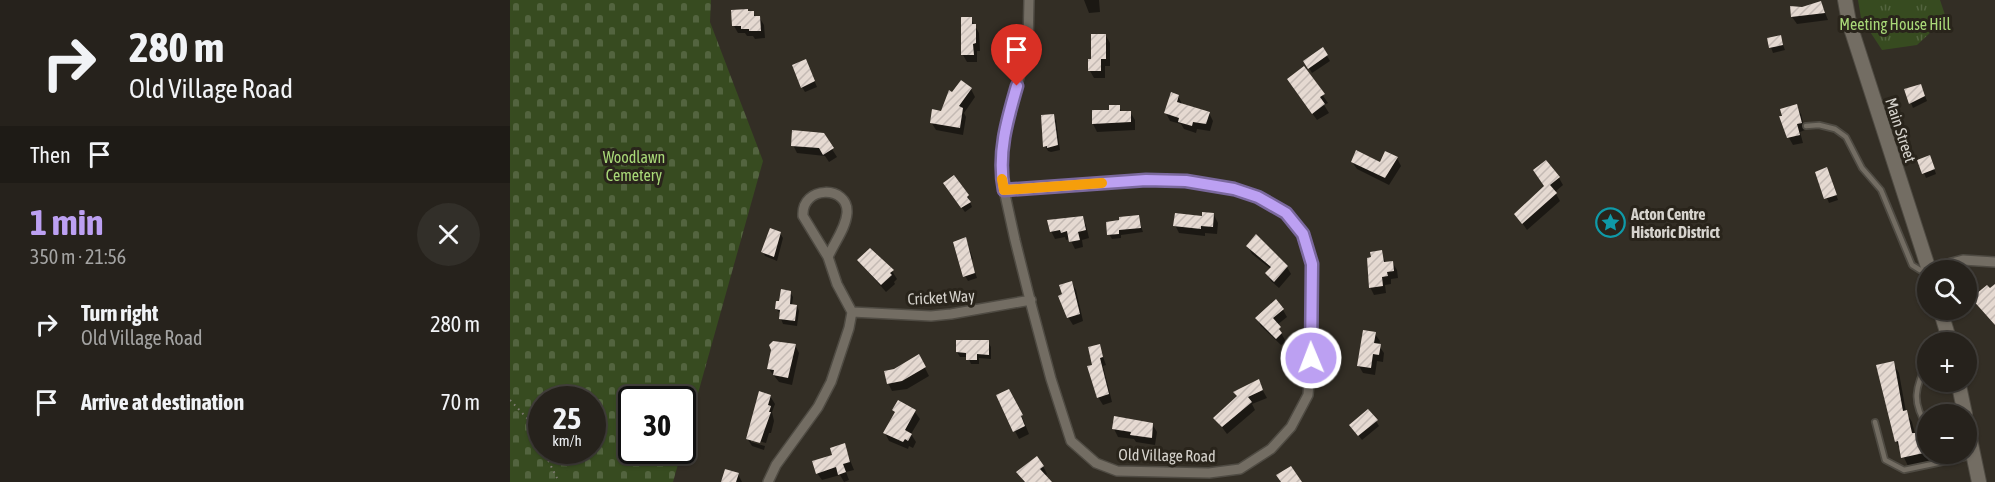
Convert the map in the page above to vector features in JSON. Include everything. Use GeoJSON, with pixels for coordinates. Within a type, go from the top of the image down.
{"type":"FeatureCollection","features":[{"type":"Feature","properties":{"kind":"main road","name":"Main Street"},"geometry":{"type":"LineString","coordinates":[[1845,0],[1849,22],[1926,260]]}},
{"type":"Feature","properties":{"kind":"main road"},"geometry":{"type":"LineString","coordinates":[[1976,464],[1979,482]]}},
{"type":"Feature","properties":{"kind":"street","name":"Old Village Road"},"geometry":{"type":"LineString","coordinates":[[1004,190],[1146,180],[1186,181],[1234,189],[1258,197],[1286,213],[1303,234],[1312,264],[1311,358],[1308,395],[1291,427],[1271,449],[1240,469],[1209,473],[1117,471],[1096,463],[1071,441],[1051,379],[1004,190],[1002,178],[1003,136],[1028,45],[1029,0]]}},
{"type":"Feature","properties":{"kind":"street"},"geometry":{"type":"LineString","coordinates":[[768,482],[776,465],[818,407],[831,382],[852,312],[837,284],[828,257],[803,216],[806,202],[810,197],[821,192],[838,195],[847,208],[843,225],[828,257]]}},
{"type":"Feature","properties":{"kind":"street"},"geometry":{"type":"LineString","coordinates":[[1977,261],[1995,262]]}},
{"type":"Feature","properties":{"kind":"street","name":"Cricket Way"},"geometry":{"type":"LineString","coordinates":[[852,312],[951,315],[1031,300]]}},
{"type":"Feature","properties":{"kind":"lane"},"geometry":{"type":"LineString","coordinates":[[1806,126],[1819,125],[1835,129],[1846,137],[1862,168],[1881,190],[1912,265],[1917,268]]}},
{"type":"Feature","properties":{"kind":"lane"},"geometry":{"type":"LineString","coordinates":[[1917,385],[1915,389],[1918,404]]}},
{"type":"Feature","properties":{"kind":"lane"},"geometry":{"type":"LineString","coordinates":[[1875,422],[1885,460],[1904,470],[1933,464]]}},
{"type":"Feature","properties":{"kind":"path"},"geometry":{"type":"LineString","coordinates":[[510,400],[528,419]]}},
{"type":"Feature","properties":{"kind":"path"},"geometry":{"type":"LineString","coordinates":[[550,464],[559,482]]}},
{"type":"Feature","properties":{"kind":"green space","name":"Woodlawn Cemetery"},"geometry":{"type":"Polygon","coordinates":[[[510,0],[711,0],[710,22],[763,161],[696,401],[696,386],[618,386],[618,464],[678,464],[673,482],[510,482],[510,0]]]}},
{"type":"Feature","properties":{"kind":"green space","name":"Meeting House Hill"},"geometry":{"type":"Polygon","coordinates":[[[1858,0],[1940,0],[1946,18],[1917,45],[1882,50],[1861,18],[1858,0]]]}},
{"type":"Feature","properties":{"kind":"building"},"geometry":{"type":"Polygon","coordinates":[[[1821,1],[1825,13],[1791,17],[1790,6],[1802,7],[1821,1]]]}},
{"type":"Feature","properties":{"kind":"building"},"geometry":{"type":"Polygon","coordinates":[[[748,9],[748,11],[754,11],[754,16],[760,16],[761,31],[749,31],[749,29],[741,29],[741,26],[732,26],[731,10],[748,9]]]}},
{"type":"Feature","properties":{"kind":"building"},"geometry":{"type":"Polygon","coordinates":[[[961,17],[972,17],[972,24],[976,24],[974,55],[961,55],[961,17]]]}},
{"type":"Feature","properties":{"kind":"building"},"geometry":{"type":"Polygon","coordinates":[[[1091,34],[1106,34],[1106,59],[1101,59],[1101,71],[1088,71],[1088,59],[1091,59],[1091,34]]]}},
{"type":"Feature","properties":{"kind":"building"},"geometry":{"type":"Polygon","coordinates":[[[1781,35],[1783,45],[1769,48],[1767,38],[1781,35]]]}},
{"type":"Feature","properties":{"kind":"building"},"geometry":{"type":"Polygon","coordinates":[[[1323,47],[1328,55],[1308,69],[1303,61],[1323,47]]]}},
{"type":"Feature","properties":{"kind":"building"},"geometry":{"type":"Polygon","coordinates":[[[806,59],[815,81],[801,88],[792,65],[806,59]]]}},
{"type":"Feature","properties":{"kind":"building"},"geometry":{"type":"Polygon","coordinates":[[[1304,66],[1325,94],[1320,97],[1325,104],[1312,114],[1287,79],[1304,66]]]}},
{"type":"Feature","properties":{"kind":"building"},"geometry":{"type":"Polygon","coordinates":[[[961,80],[972,88],[959,106],[963,108],[960,128],[930,123],[932,109],[941,111],[949,90],[952,92],[961,80]]]}},
{"type":"Feature","properties":{"kind":"building"},"geometry":{"type":"Polygon","coordinates":[[[1921,84],[1925,96],[1909,104],[1904,89],[1921,84]]]}},
{"type":"Feature","properties":{"kind":"building"},"geometry":{"type":"Polygon","coordinates":[[[1171,92],[1179,95],[1177,102],[1210,112],[1206,124],[1193,122],[1192,126],[1178,122],[1179,118],[1164,113],[1171,92]]]}},
{"type":"Feature","properties":{"kind":"building"},"geometry":{"type":"Polygon","coordinates":[[[1797,104],[1802,123],[1797,124],[1800,135],[1787,138],[1779,116],[1782,116],[1780,109],[1797,104]]]}},
{"type":"Feature","properties":{"kind":"building"},"geometry":{"type":"Polygon","coordinates":[[[1109,105],[1120,105],[1120,111],[1131,111],[1131,122],[1092,124],[1092,110],[1109,110],[1109,105]]]}},
{"type":"Feature","properties":{"kind":"building"},"geometry":{"type":"Polygon","coordinates":[[[1054,114],[1058,145],[1043,147],[1041,115],[1054,114]]]}},
{"type":"Feature","properties":{"kind":"building"},"geometry":{"type":"Polygon","coordinates":[[[792,130],[824,133],[834,148],[823,155],[819,148],[791,146],[792,130]]]}},
{"type":"Feature","properties":{"kind":"building"},"geometry":{"type":"Polygon","coordinates":[[[1356,150],[1380,162],[1385,151],[1398,157],[1385,178],[1351,162],[1356,150]]]}},
{"type":"Feature","properties":{"kind":"building"},"geometry":{"type":"Polygon","coordinates":[[[1930,155],[1935,169],[1922,174],[1917,160],[1930,155]]]}},
{"type":"Feature","properties":{"kind":"building"},"geometry":{"type":"Polygon","coordinates":[[[1546,160],[1560,177],[1550,185],[1557,193],[1522,224],[1514,214],[1544,186],[1533,170],[1546,160]]]}},
{"type":"Feature","properties":{"kind":"building"},"geometry":{"type":"Polygon","coordinates":[[[1827,167],[1837,195],[1824,199],[1815,172],[1827,167]]]}},
{"type":"Feature","properties":{"kind":"building"},"geometry":{"type":"Polygon","coordinates":[[[954,175],[969,195],[967,197],[971,202],[961,208],[943,183],[954,175]]]}},
{"type":"Feature","properties":{"kind":"building"},"geometry":{"type":"Polygon","coordinates":[[[1202,212],[1214,213],[1213,227],[1201,226],[1201,229],[1173,226],[1175,213],[1202,216],[1202,212]]]}},
{"type":"Feature","properties":{"kind":"building"},"geometry":{"type":"Polygon","coordinates":[[[1139,215],[1141,228],[1119,230],[1119,234],[1107,235],[1106,222],[1119,220],[1119,217],[1139,215]]]}},
{"type":"Feature","properties":{"kind":"building"},"geometry":{"type":"Polygon","coordinates":[[[1083,216],[1086,230],[1078,232],[1080,240],[1069,242],[1067,231],[1050,232],[1047,220],[1083,216]]]}},
{"type":"Feature","properties":{"kind":"building"},"geometry":{"type":"Polygon","coordinates":[[[770,228],[781,232],[774,257],[761,252],[770,228]]]}},
{"type":"Feature","properties":{"kind":"building"},"geometry":{"type":"Polygon","coordinates":[[[1256,234],[1288,266],[1274,282],[1265,273],[1271,267],[1246,246],[1256,234]]]}},
{"type":"Feature","properties":{"kind":"building"},"geometry":{"type":"Polygon","coordinates":[[[966,237],[975,273],[963,277],[953,242],[966,237]]]}},
{"type":"Feature","properties":{"kind":"building"},"geometry":{"type":"Polygon","coordinates":[[[870,248],[894,270],[881,285],[857,260],[870,248]]]}},
{"type":"Feature","properties":{"kind":"building"},"geometry":{"type":"Polygon","coordinates":[[[1382,250],[1384,262],[1393,261],[1394,271],[1387,272],[1388,276],[1382,277],[1383,286],[1369,288],[1367,258],[1371,257],[1370,252],[1382,250]]]}},
{"type":"Feature","properties":{"kind":"building"},"geometry":{"type":"Polygon","coordinates":[[[1072,281],[1080,314],[1067,318],[1058,296],[1062,294],[1059,285],[1072,281]]]}},
{"type":"Feature","properties":{"kind":"building"},"geometry":{"type":"Polygon","coordinates":[[[1995,284],[1995,325],[1977,305],[1977,293],[1987,285],[1990,288],[1995,284]]]}},
{"type":"Feature","properties":{"kind":"building"},"geometry":{"type":"Polygon","coordinates":[[[781,289],[791,291],[790,304],[797,305],[795,321],[779,319],[780,310],[775,309],[781,289]]]}},
{"type":"Feature","properties":{"kind":"building"},"geometry":{"type":"Polygon","coordinates":[[[1276,299],[1284,309],[1273,318],[1281,327],[1279,329],[1282,333],[1276,339],[1255,318],[1276,299]]]}},
{"type":"Feature","properties":{"kind":"building"},"geometry":{"type":"Polygon","coordinates":[[[1363,330],[1376,332],[1374,343],[1381,344],[1379,355],[1373,354],[1371,368],[1357,366],[1363,330]]]}},
{"type":"Feature","properties":{"kind":"building"},"geometry":{"type":"Polygon","coordinates":[[[956,340],[989,340],[989,355],[977,354],[977,360],[966,360],[966,353],[956,352],[956,340]]]}},
{"type":"Feature","properties":{"kind":"building"},"geometry":{"type":"Polygon","coordinates":[[[773,341],[796,344],[788,378],[773,375],[774,370],[767,369],[771,350],[769,345],[773,341]]]}},
{"type":"Feature","properties":{"kind":"building"},"geometry":{"type":"Polygon","coordinates":[[[1100,344],[1103,357],[1100,358],[1109,394],[1097,398],[1087,366],[1092,365],[1088,347],[1100,344]]]}},
{"type":"Feature","properties":{"kind":"building"},"geometry":{"type":"Polygon","coordinates":[[[919,354],[926,367],[902,381],[887,384],[884,371],[894,369],[919,354]]]}},
{"type":"Feature","properties":{"kind":"building"},"geometry":{"type":"Polygon","coordinates":[[[1894,361],[1903,411],[1907,410],[1912,433],[1917,433],[1917,454],[1901,458],[1876,365],[1894,361]]]}},
{"type":"Feature","properties":{"kind":"building"},"geometry":{"type":"Polygon","coordinates":[[[1259,379],[1263,390],[1248,397],[1252,402],[1222,427],[1213,418],[1237,396],[1233,392],[1259,379]]]}},
{"type":"Feature","properties":{"kind":"building"},"geometry":{"type":"Polygon","coordinates":[[[1009,389],[1023,415],[1021,416],[1025,426],[1013,432],[996,395],[1009,389]]]}},
{"type":"Feature","properties":{"kind":"building"},"geometry":{"type":"Polygon","coordinates":[[[759,391],[771,395],[768,405],[771,406],[769,412],[771,412],[760,443],[746,439],[759,391]]]}},
{"type":"Feature","properties":{"kind":"building"},"geometry":{"type":"Polygon","coordinates":[[[898,400],[916,410],[905,430],[912,434],[908,441],[905,439],[903,442],[883,433],[895,412],[892,410],[898,400]]]}},
{"type":"Feature","properties":{"kind":"building"},"geometry":{"type":"Polygon","coordinates":[[[1368,409],[1378,420],[1358,436],[1349,425],[1368,409]]]}},
{"type":"Feature","properties":{"kind":"building"},"geometry":{"type":"Polygon","coordinates":[[[1114,416],[1153,423],[1152,438],[1130,435],[1131,432],[1112,429],[1114,416]]]}},
{"type":"Feature","properties":{"kind":"building"},"geometry":{"type":"Polygon","coordinates":[[[845,443],[850,462],[843,464],[846,472],[838,475],[836,467],[816,474],[812,461],[832,455],[830,448],[845,443]]]}},
{"type":"Feature","properties":{"kind":"building"},"geometry":{"type":"Polygon","coordinates":[[[1037,456],[1044,466],[1040,469],[1052,482],[1025,482],[1016,472],[1037,456]]]}},
{"type":"Feature","properties":{"kind":"building"},"geometry":{"type":"Polygon","coordinates":[[[1291,466],[1302,482],[1281,482],[1276,475],[1291,466]]]}},
{"type":"Feature","properties":{"kind":"building"},"geometry":{"type":"Polygon","coordinates":[[[725,469],[739,473],[736,482],[721,482],[725,469]]]}},
{"type":"Feature","properties":{"kind":"slow traffic"},"geometry":{"type":"LineString","coordinates":[[1002,179],[1004,190],[1102,183]]}},
{"type":"Feature","properties":{"kind":"place","name":"Acton Centre Historic District"},"geometry":{"type":"Point","coordinates":[1610,223]}},
{"type":"Feature","properties":{"kind":"route"},"geometry":{"type":"LineString","coordinates":[[1017,86],[1003,136],[1004,190],[1146,180],[1186,181],[1234,189],[1258,197],[1286,213],[1303,234],[1312,264],[1311,358]]}}]}
